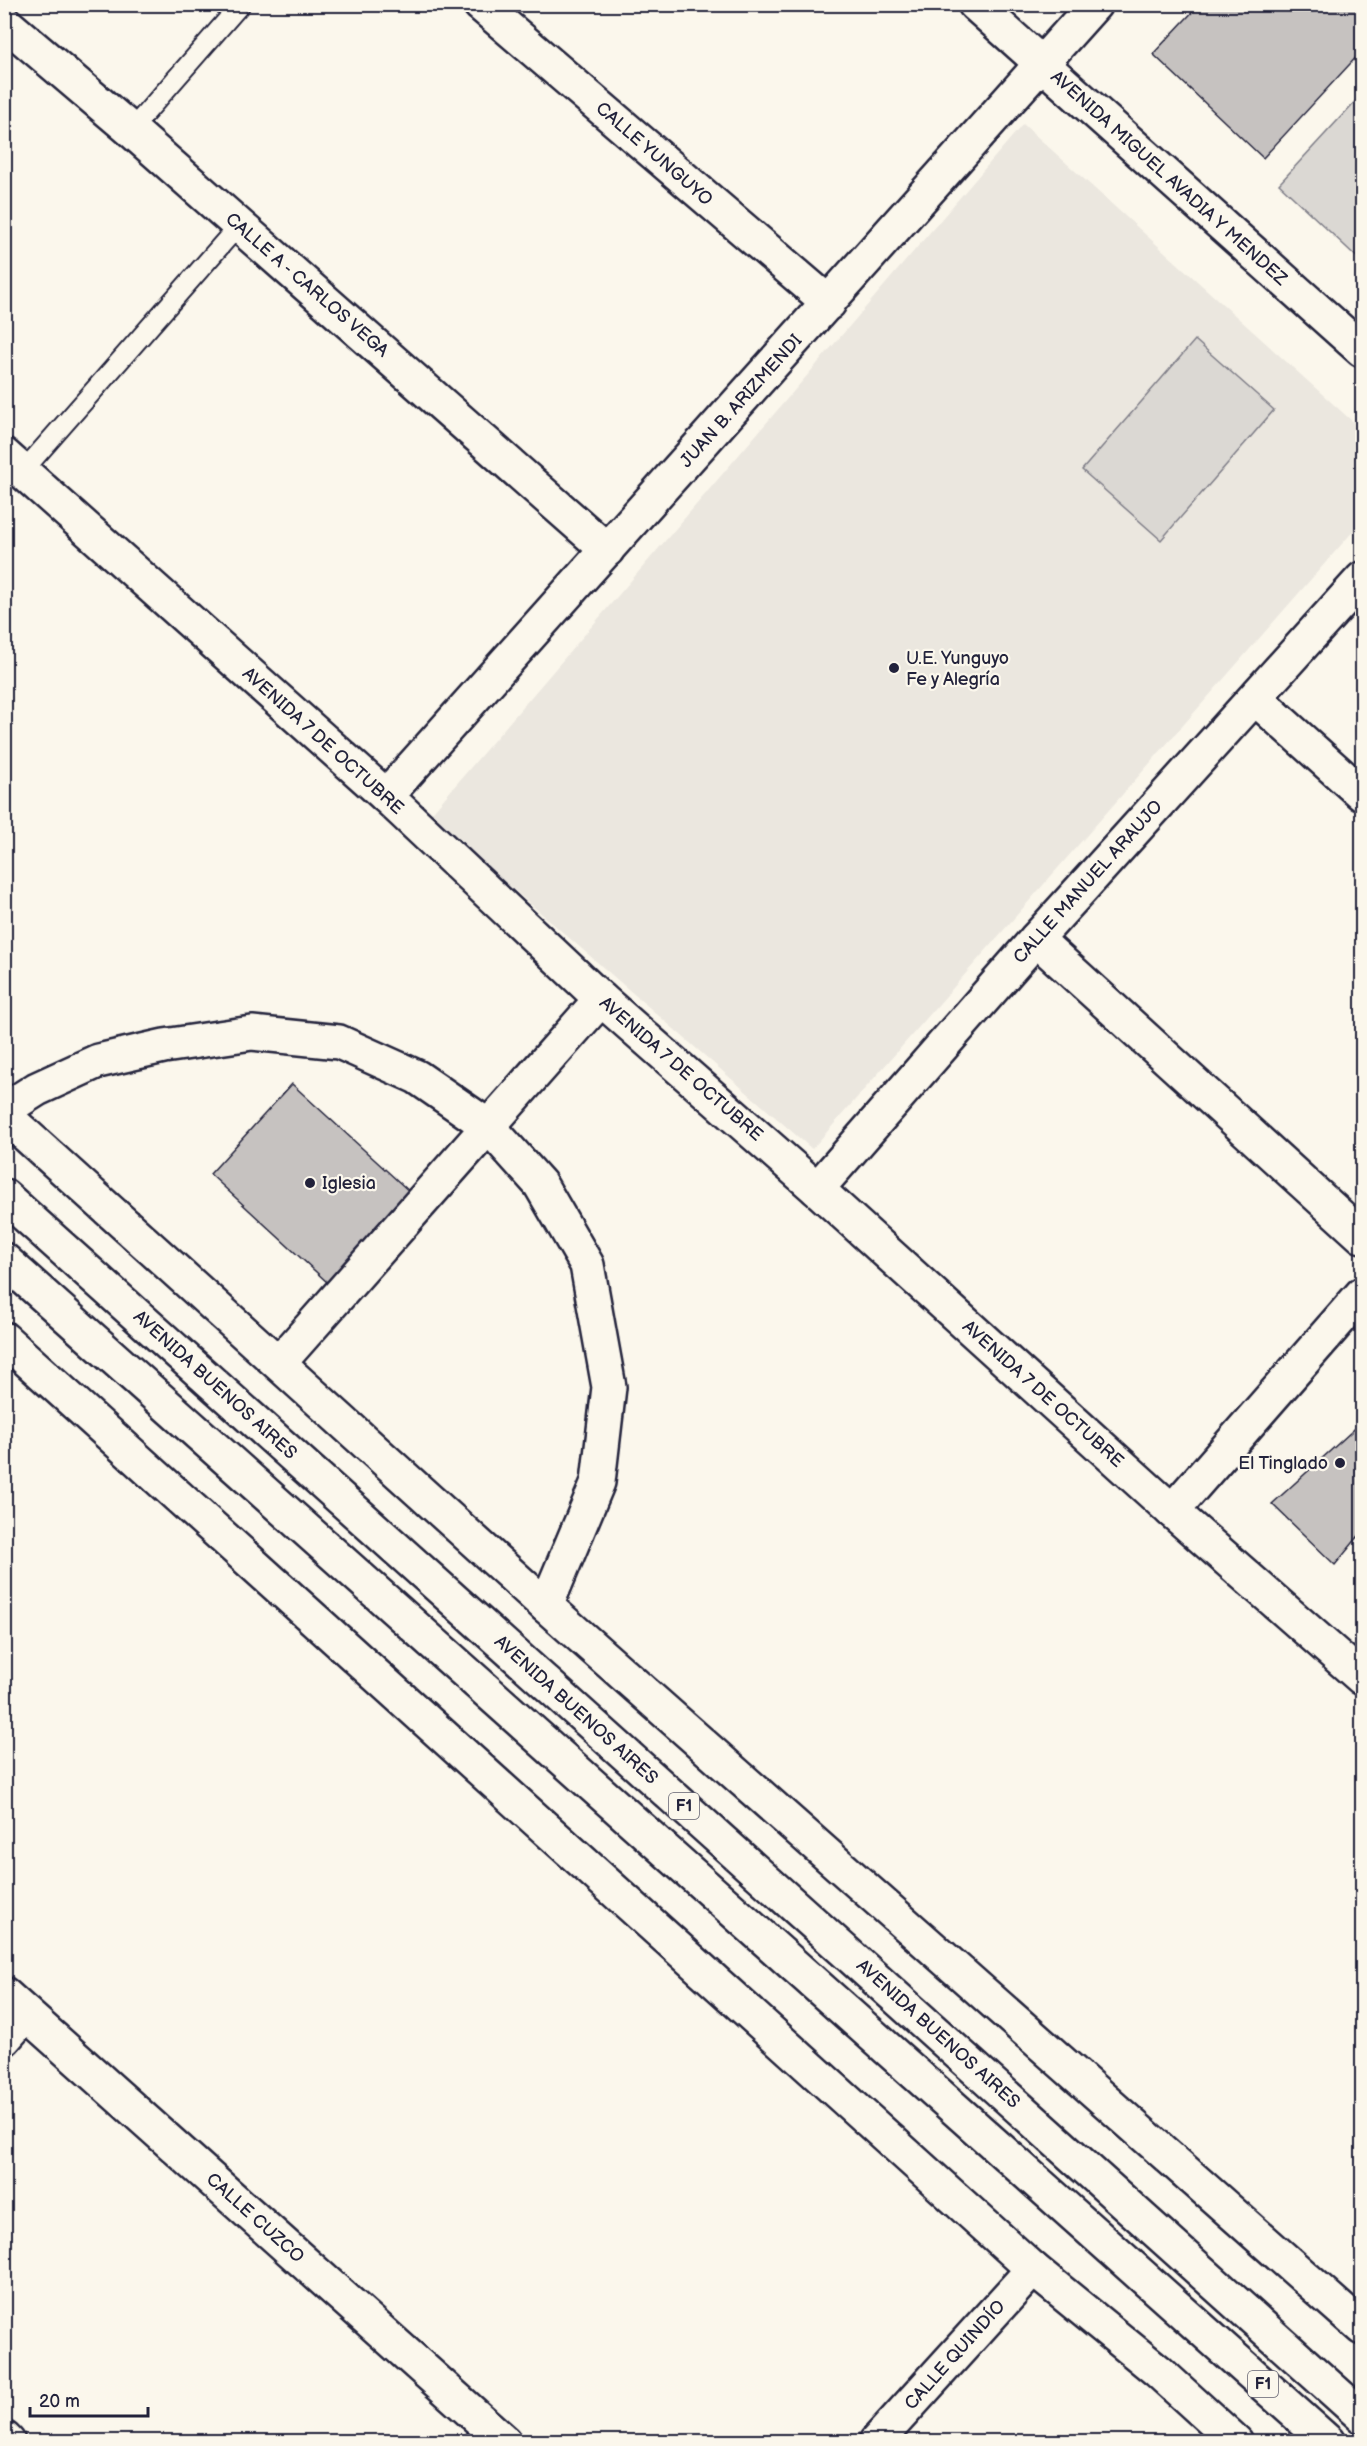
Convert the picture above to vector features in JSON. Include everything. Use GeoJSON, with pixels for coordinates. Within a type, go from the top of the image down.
{"type":"FeatureCollection","features":[{"type":"Feature","properties":{"kind":"main road","name":"CALLE YUNGUYO"},"geometry":{"type":"LineString","coordinates":[[480,4],[829,303]]}},
{"type":"Feature","properties":{"kind":"main road","name":"AVENIDA MIGUEL AVADIA Y MENDEZ"},"geometry":{"type":"LineString","coordinates":[[975,4],[1362,350]]}},
{"type":"Feature","properties":{"kind":"main road","name":"JUAN B. ARIZMENDI"},"geometry":{"type":"LineString","coordinates":[[386,796],[1095,4]]}},
{"type":"Feature","properties":{"kind":"main road","name":"CALLE A - CARLOS VEGA"},"geometry":{"type":"LineString","coordinates":[[4,22],[131,130],[607,550]]}},
{"type":"Feature","properties":{"kind":"main road","name":"AVENIDA 7 DE OCTUBRE"},"geometry":{"type":"LineString","coordinates":[[14,463],[386,796],[601,999],[817,1189],[1172,1511],[1362,1678]]}},
{"type":"Feature","properties":{"kind":"main road","name":"CALLE MANUEL ARAUJO"},"geometry":{"type":"LineString","coordinates":[[817,1189],[1036,939],[1362,579]]}},
{"type":"Feature","properties":{"kind":"main road"},"geometry":{"type":"LineString","coordinates":[[1255,698],[1362,794]]}},
{"type":"Feature","properties":{"kind":"main road"},"geometry":{"type":"LineString","coordinates":[[1036,939],[1362,1236]]}},
{"type":"Feature","properties":{"kind":"main road"},"geometry":{"type":"LineString","coordinates":[[279,1363],[601,999]]}},
{"type":"Feature","properties":{"kind":"main road"},"geometry":{"type":"LineString","coordinates":[[546,1606],[598,1482],[609,1387],[587,1265],[540,1184],[488,1126],[417,1077],[339,1042],[252,1033],[164,1046],[98,1061],[37,1089],[4,1112],[546,1606],[1362,2328]]}},
{"type":"Feature","properties":{"kind":"main road","name":"AVENIDA BUENOS AIRES"},"geometry":{"type":"LineString","coordinates":[[4,1196],[1362,2416]]}},
{"type":"Feature","properties":{"kind":"main road","name":"F1"},"geometry":{"type":"LineString","coordinates":[[4,1260],[1328,2442]]}},
{"type":"Feature","properties":{"kind":"main road"},"geometry":{"type":"LineString","coordinates":[[1172,1511],[1362,1294]]}},
{"type":"Feature","properties":{"kind":"main road"},"geometry":{"type":"LineString","coordinates":[[4,1339],[1033,2269],[1158,2371],[1236,2442]]}},
{"type":"Feature","properties":{"kind":"main road"},"geometry":{"type":"LineString","coordinates":[[4,2039],[16,2004]]}},
{"type":"Feature","properties":{"kind":"main road","name":"CALLE CUZCO"},"geometry":{"type":"LineString","coordinates":[[16,2004],[505,2442]]}},
{"type":"Feature","properties":{"kind":"main road","name":"CALLE QUINDÍO"},"geometry":{"type":"LineString","coordinates":[[876,2442],[1033,2269]]}},
{"type":"Feature","properties":{"kind":"main road"},"geometry":{"type":"LineString","coordinates":[[4,2438],[8,2442]]}},
{"type":"Feature","properties":{"kind":"lane"},"geometry":{"type":"LineString","coordinates":[[131,130],[241,4]]}},
{"type":"Feature","properties":{"kind":"lane"},"geometry":{"type":"LineString","coordinates":[[14,463],[238,225]]}},
{"type":"Feature","properties":{"kind":"shaded area"},"geometry":{"type":"Polygon","coordinates":[[[1362,94],[1362,262],[1279,184],[1362,94]]]}},
{"type":"Feature","properties":{"kind":"shaded area","name":"U.E. Yunguyo Fe y Alegría"},"geometry":{"type":"Polygon","coordinates":[[[1023,124],[1362,430],[1362,521],[812,1149],[429,816],[1023,124]]]}},
{"type":"Feature","properties":{"kind":"shaded area"},"geometry":{"type":"Polygon","coordinates":[[[1195,340],[1274,410],[1161,540],[1082,470],[1195,340]]]}},
{"type":"Feature","properties":{"kind":"building"},"geometry":{"type":"Polygon","coordinates":[[[1200,4],[1362,4],[1362,51],[1263,158],[1153,54],[1200,4]]]}},
{"type":"Feature","properties":{"kind":"building","name":"Iglesia"},"geometry":{"type":"Polygon","coordinates":[[[292,1084],[411,1193],[328,1283],[210,1174],[292,1084]]]}},
{"type":"Feature","properties":{"kind":"building","name":"El Tinglado"},"geometry":{"type":"Polygon","coordinates":[[[1362,1422],[1362,1532],[1335,1565],[1272,1504],[1362,1422]]]}},
{"type":"Feature","properties":{"kind":"place","name":"U.E. Yunguyo Fe y Alegría"},"geometry":{"type":"Point","coordinates":[894,668]}},
{"type":"Feature","properties":{"kind":"place","name":"Iglesia"},"geometry":{"type":"Point","coordinates":[310,1183]}},
{"type":"Feature","properties":{"kind":"place","name":"El Tinglado"},"geometry":{"type":"Point","coordinates":[1340,1463]}}]}
